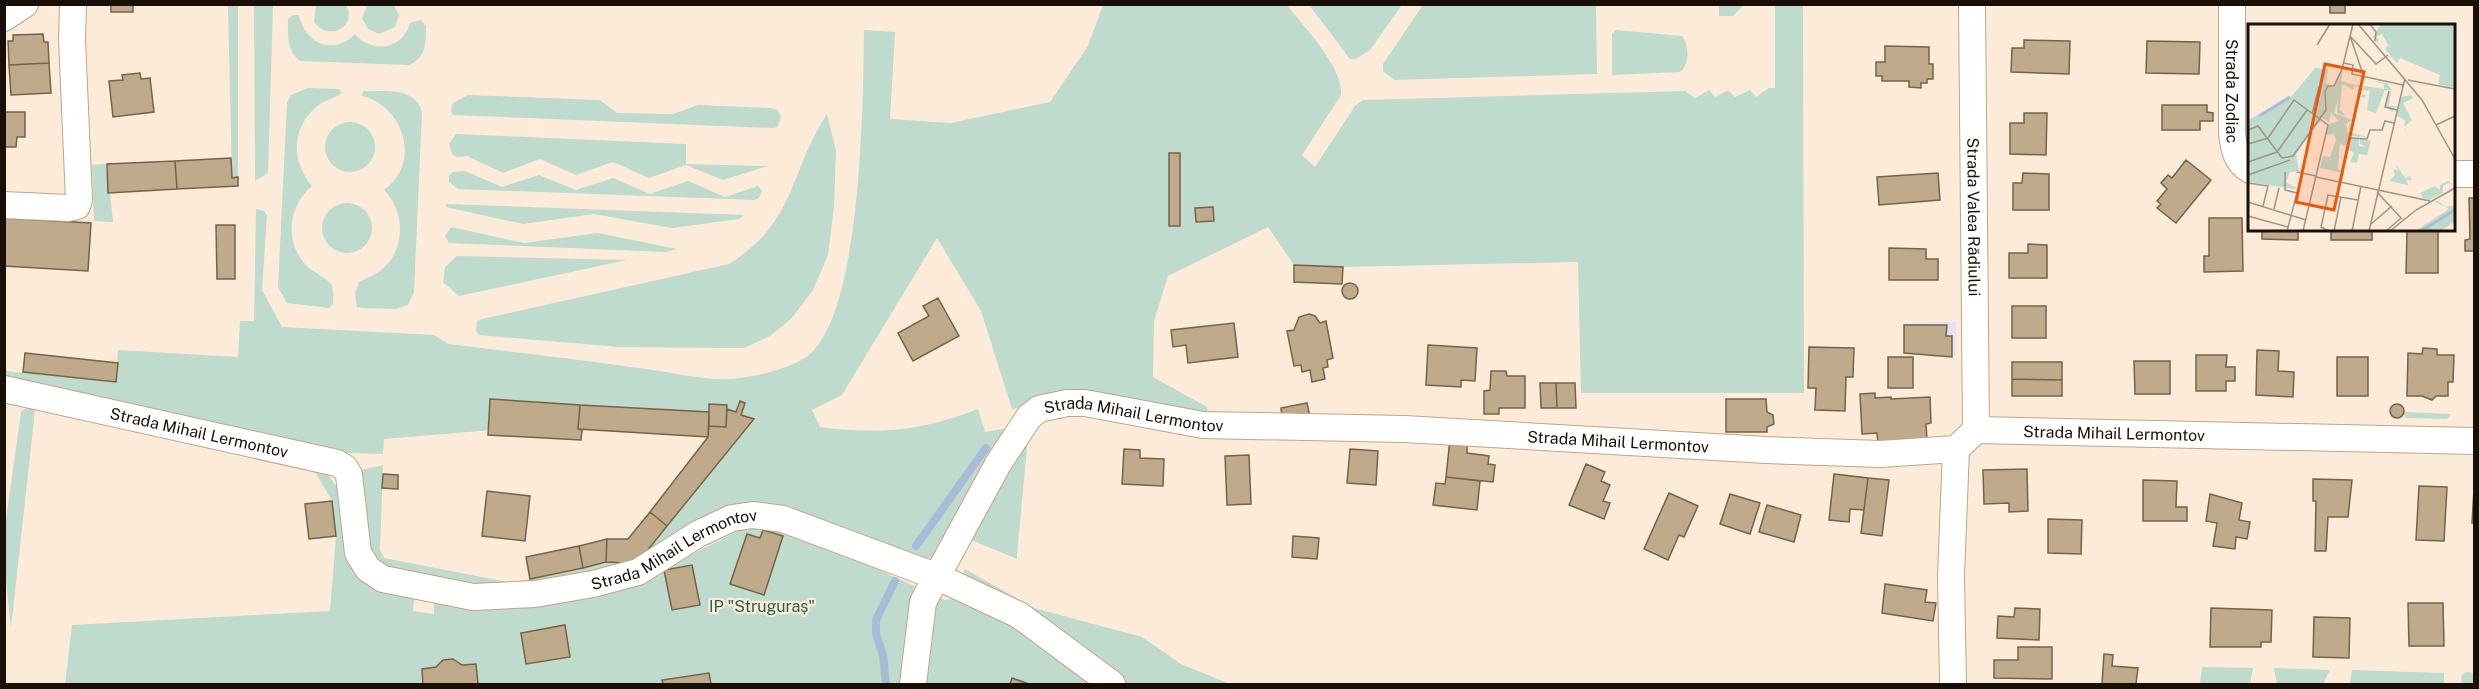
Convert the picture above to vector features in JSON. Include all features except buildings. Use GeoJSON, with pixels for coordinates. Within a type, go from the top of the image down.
{"type":"FeatureCollection","features":[{"type":"Feature","properties":{"kind":"street"},"geometry":{"type":"LineString","coordinates":[[4,18],[25,4]]}},
{"type":"Feature","properties":{"kind":"street"},"geometry":{"type":"LineString","coordinates":[[4,204],[68,208],[76,206],[79,200],[72,40],[73,4]]}},
{"type":"Feature","properties":{"kind":"street","name":"Strada Valea Rădiului"},"geometry":{"type":"LineString","coordinates":[[1972,4],[1976,430]]}},
{"type":"Feature","properties":{"kind":"street","name":"Strada Zodiac"},"geometry":{"type":"LineString","coordinates":[[2232,4],[2232,134],[2235,154],[2243,166],[2248,169]]}},
{"type":"Feature","properties":{"kind":"street"},"geometry":{"type":"LineString","coordinates":[[2455,174],[2475,174]]}},
{"type":"Feature","properties":{"kind":"street","name":"Strada Mihail Lermontov"},"geometry":{"type":"LineString","coordinates":[[4,389],[337,463],[349,475],[358,552],[368,569],[383,579],[443,592],[506,597],[593,584],[638,572],[698,534],[732,518],[753,515],[783,519],[809,526],[938,577],[998,464],[1025,422],[1040,409],[1068,403],[1085,403],[1203,425],[1404,429],[1766,450],[1880,454],[1956,448]]}},
{"type":"Feature","properties":{"kind":"street"},"geometry":{"type":"LineString","coordinates":[[1953,684],[1951,576],[1956,448],[1976,430]]}},
{"type":"Feature","properties":{"kind":"street","name":"Strada Mihail Lermontov"},"geometry":{"type":"LineString","coordinates":[[1976,430],[2475,441]]}},
{"type":"Feature","properties":{"kind":"street"},"geometry":{"type":"LineString","coordinates":[[914,684],[923,602],[938,577],[1019,615],[1112,684]]}},
{"type":"Feature","properties":{"kind":"shaded area"},"geometry":{"type":"Polygon","coordinates":[[[1956,322],[1956,356],[1904,353],[1904,323],[1956,322]]]}},
{"type":"Feature","properties":{"kind":"green space"},"geometry":{"type":"Polygon","coordinates":[[[1719,4],[1744,5],[1733,16],[1719,16],[1719,4]]]}},
{"type":"Feature","properties":{"kind":"green space"},"geometry":{"type":"Polygon","coordinates":[[[228,5],[238,5],[238,177],[232,178],[228,5]]]}},
{"type":"Feature","properties":{"kind":"green space"},"geometry":{"type":"Polygon","coordinates":[[[254,5],[273,5],[268,173],[255,181],[254,5]]]}},
{"type":"Feature","properties":{"kind":"green space"},"geometry":{"type":"Polygon","coordinates":[[[316,5],[346,5],[349,13],[348,20],[340,29],[334,31],[320,28],[314,22],[316,5]]]}},
{"type":"Feature","properties":{"kind":"green space"},"geometry":{"type":"Polygon","coordinates":[[[367,5],[394,5],[399,15],[395,27],[379,34],[368,29],[362,18],[367,5]]]}},
{"type":"Feature","properties":{"kind":"green space"},"geometry":{"type":"Polygon","coordinates":[[[1103,5],[1287,5],[1321,48],[1336,72],[1340,84],[1341,95],[1302,155],[1315,167],[1355,106],[1363,100],[1685,91],[1695,98],[1709,90],[1715,97],[1728,90],[1735,97],[1750,90],[1756,97],[1769,88],[1775,88],[1775,5],[1803,5],[1804,393],[1581,393],[1578,262],[1343,267],[1294,265],[1268,227],[1168,276],[1154,321],[1153,377],[1207,407],[1208,414],[1136,402],[1101,392],[1069,392],[1034,399],[1020,408],[1012,409],[981,311],[937,238],[842,395],[812,410],[820,427],[862,431],[919,426],[978,409],[985,432],[1009,428],[937,556],[921,560],[734,509],[628,566],[477,591],[387,575],[365,550],[359,517],[361,470],[383,465],[380,550],[384,558],[512,583],[606,562],[628,563],[647,551],[754,420],[741,415],[745,403],[740,401],[736,412],[727,409],[727,405],[710,405],[709,412],[384,439],[383,454],[347,453],[262,439],[5,383],[5,371],[116,382],[118,350],[238,357],[240,321],[254,321],[256,209],[264,211],[267,215],[262,290],[282,327],[434,335],[448,344],[711,379],[740,378],[779,369],[805,358],[824,335],[839,300],[849,255],[856,204],[863,104],[864,30],[895,32],[890,119],[951,123],[1050,102],[1088,46],[1103,5]]]}},
{"type":"Feature","properties":{"kind":"green space"},"geometry":{"type":"Polygon","coordinates":[[[1309,5],[1402,5],[1370,50],[1356,59],[1350,59],[1309,5]]]}},
{"type":"Feature","properties":{"kind":"green space"},"geometry":{"type":"Polygon","coordinates":[[[1423,5],[1596,5],[1597,74],[1394,80],[1383,71],[1383,64],[1423,5]]]}},
{"type":"Feature","properties":{"kind":"green space"},"geometry":{"type":"Polygon","coordinates":[[[293,15],[299,15],[302,25],[314,40],[330,45],[347,41],[355,34],[370,45],[394,44],[401,39],[410,23],[421,20],[426,26],[424,49],[419,58],[409,65],[300,61],[292,52],[289,42],[288,19],[293,15]]]}},
{"type":"Feature","properties":{"kind":"green space"},"geometry":{"type":"Polygon","coordinates":[[[1616,30],[1682,36],[1687,49],[1686,65],[1680,72],[1612,75],[1612,34],[1616,30]]]}},
{"type":"Feature","properties":{"kind":"green space"},"geometry":{"type":"Polygon","coordinates":[[[308,88],[339,89],[342,93],[321,103],[311,112],[299,132],[297,154],[305,176],[312,186],[298,204],[292,224],[294,246],[299,256],[308,267],[332,286],[333,304],[329,308],[287,303],[278,287],[287,103],[291,95],[308,88]]]}},
{"type":"Feature","properties":{"kind":"green space"},"geometry":{"type":"Polygon","coordinates":[[[363,91],[389,91],[406,94],[413,98],[422,112],[414,292],[408,305],[396,309],[357,307],[355,294],[359,282],[380,271],[395,253],[400,231],[399,220],[391,199],[384,190],[396,179],[405,151],[403,137],[397,123],[377,102],[362,96],[363,91]]]}},
{"type":"Feature","properties":{"kind":"green space"},"geometry":{"type":"Polygon","coordinates":[[[468,95],[600,100],[617,113],[673,114],[698,105],[770,108],[778,110],[781,118],[777,127],[773,128],[453,115],[451,111],[453,103],[468,95]]]}},
{"type":"Feature","properties":{"kind":"green space"},"geometry":{"type":"Polygon","coordinates":[[[827,114],[836,151],[834,206],[828,255],[813,290],[791,319],[770,336],[744,348],[619,347],[479,335],[476,331],[477,321],[482,319],[729,264],[751,248],[768,231],[780,213],[814,136],[827,114]]]}},
{"type":"Feature","properties":{"kind":"green space"},"geometry":{"type":"Polygon","coordinates":[[[350,122],[364,126],[371,133],[375,147],[371,161],[364,168],[350,172],[336,168],[329,161],[325,147],[329,133],[336,126],[350,122]]]}},
{"type":"Feature","properties":{"kind":"green space"},"geometry":{"type":"Polygon","coordinates":[[[456,134],[686,144],[686,164],[768,166],[723,180],[686,165],[649,178],[613,162],[576,175],[540,159],[503,173],[467,156],[457,157],[452,154],[449,144],[456,134]]]}},
{"type":"Feature","properties":{"kind":"green space"},"geometry":{"type":"Polygon","coordinates":[[[107,164],[113,222],[94,221],[92,165],[107,164]]]}},
{"type":"Feature","properties":{"kind":"green space"},"geometry":{"type":"Polygon","coordinates":[[[465,171],[502,187],[539,175],[576,190],[613,178],[650,194],[688,181],[725,197],[758,186],[762,191],[759,198],[754,200],[458,189],[449,182],[449,175],[453,172],[465,171]]]}},
{"type":"Feature","properties":{"kind":"green space"},"geometry":{"type":"Polygon","coordinates":[[[347,203],[361,207],[368,214],[372,228],[368,242],[361,249],[347,253],[333,249],[326,242],[322,228],[326,214],[333,207],[347,203]]]}},
{"type":"Feature","properties":{"kind":"green space"},"geometry":{"type":"Polygon","coordinates":[[[446,204],[744,215],[739,219],[672,228],[594,214],[523,224],[446,207],[446,204]]]}},
{"type":"Feature","properties":{"kind":"green space"},"geometry":{"type":"Polygon","coordinates":[[[451,227],[524,243],[598,233],[677,249],[666,252],[449,243],[445,236],[451,227]]]}},
{"type":"Feature","properties":{"kind":"green space"},"geometry":{"type":"Polygon","coordinates":[[[457,256],[627,260],[459,296],[443,282],[445,267],[457,256]]]}},
{"type":"Feature","properties":{"kind":"green space"},"geometry":{"type":"Polygon","coordinates":[[[36,401],[11,628],[5,573],[5,526],[21,412],[36,401]]]}},
{"type":"Feature","properties":{"kind":"green space"},"geometry":{"type":"Polygon","coordinates":[[[2404,412],[2451,414],[2447,419],[2405,418],[2404,412]]]}},
{"type":"Feature","properties":{"kind":"green space"},"geometry":{"type":"Polygon","coordinates":[[[1028,437],[1017,554],[1017,559],[969,539],[1028,437]]]}},
{"type":"Feature","properties":{"kind":"green space","name":"IP \"Struguraș\""},"geometry":{"type":"Polygon","coordinates":[[[314,470],[327,473],[339,490],[381,588],[414,598],[413,611],[434,614],[434,600],[641,580],[750,525],[789,529],[945,600],[952,599],[965,569],[1034,608],[1142,637],[1181,664],[1230,684],[65,684],[72,625],[330,611],[336,536],[332,501],[314,470]]]}},
{"type":"Feature","properties":{"kind":"green space"},"geometry":{"type":"Polygon","coordinates":[[[2202,667],[2253,668],[2250,684],[2200,684],[2202,667]]]}},
{"type":"Feature","properties":{"kind":"green space"},"geometry":{"type":"Polygon","coordinates":[[[2274,668],[2330,670],[2323,684],[2277,684],[2274,668]]]}},
{"type":"Feature","properties":{"kind":"green space"},"geometry":{"type":"Polygon","coordinates":[[[2352,670],[2444,673],[2444,684],[2350,684],[2352,670]]]}},
{"type":"Feature","properties":{"kind":"green space"},"geometry":{"type":"Polygon","coordinates":[[[2468,672],[2473,674],[2475,679],[2473,684],[2468,686],[2463,684],[2461,679],[2463,674],[2468,672]]]}},
{"type":"Feature","properties":{"kind":"waterway"},"geometry":{"type":"LineString","coordinates":[[916,546],[986,448]]}},
{"type":"Feature","properties":{"kind":"waterway"},"geometry":{"type":"LineString","coordinates":[[886,684],[883,655],[876,634],[876,620],[895,581]]}}]}
